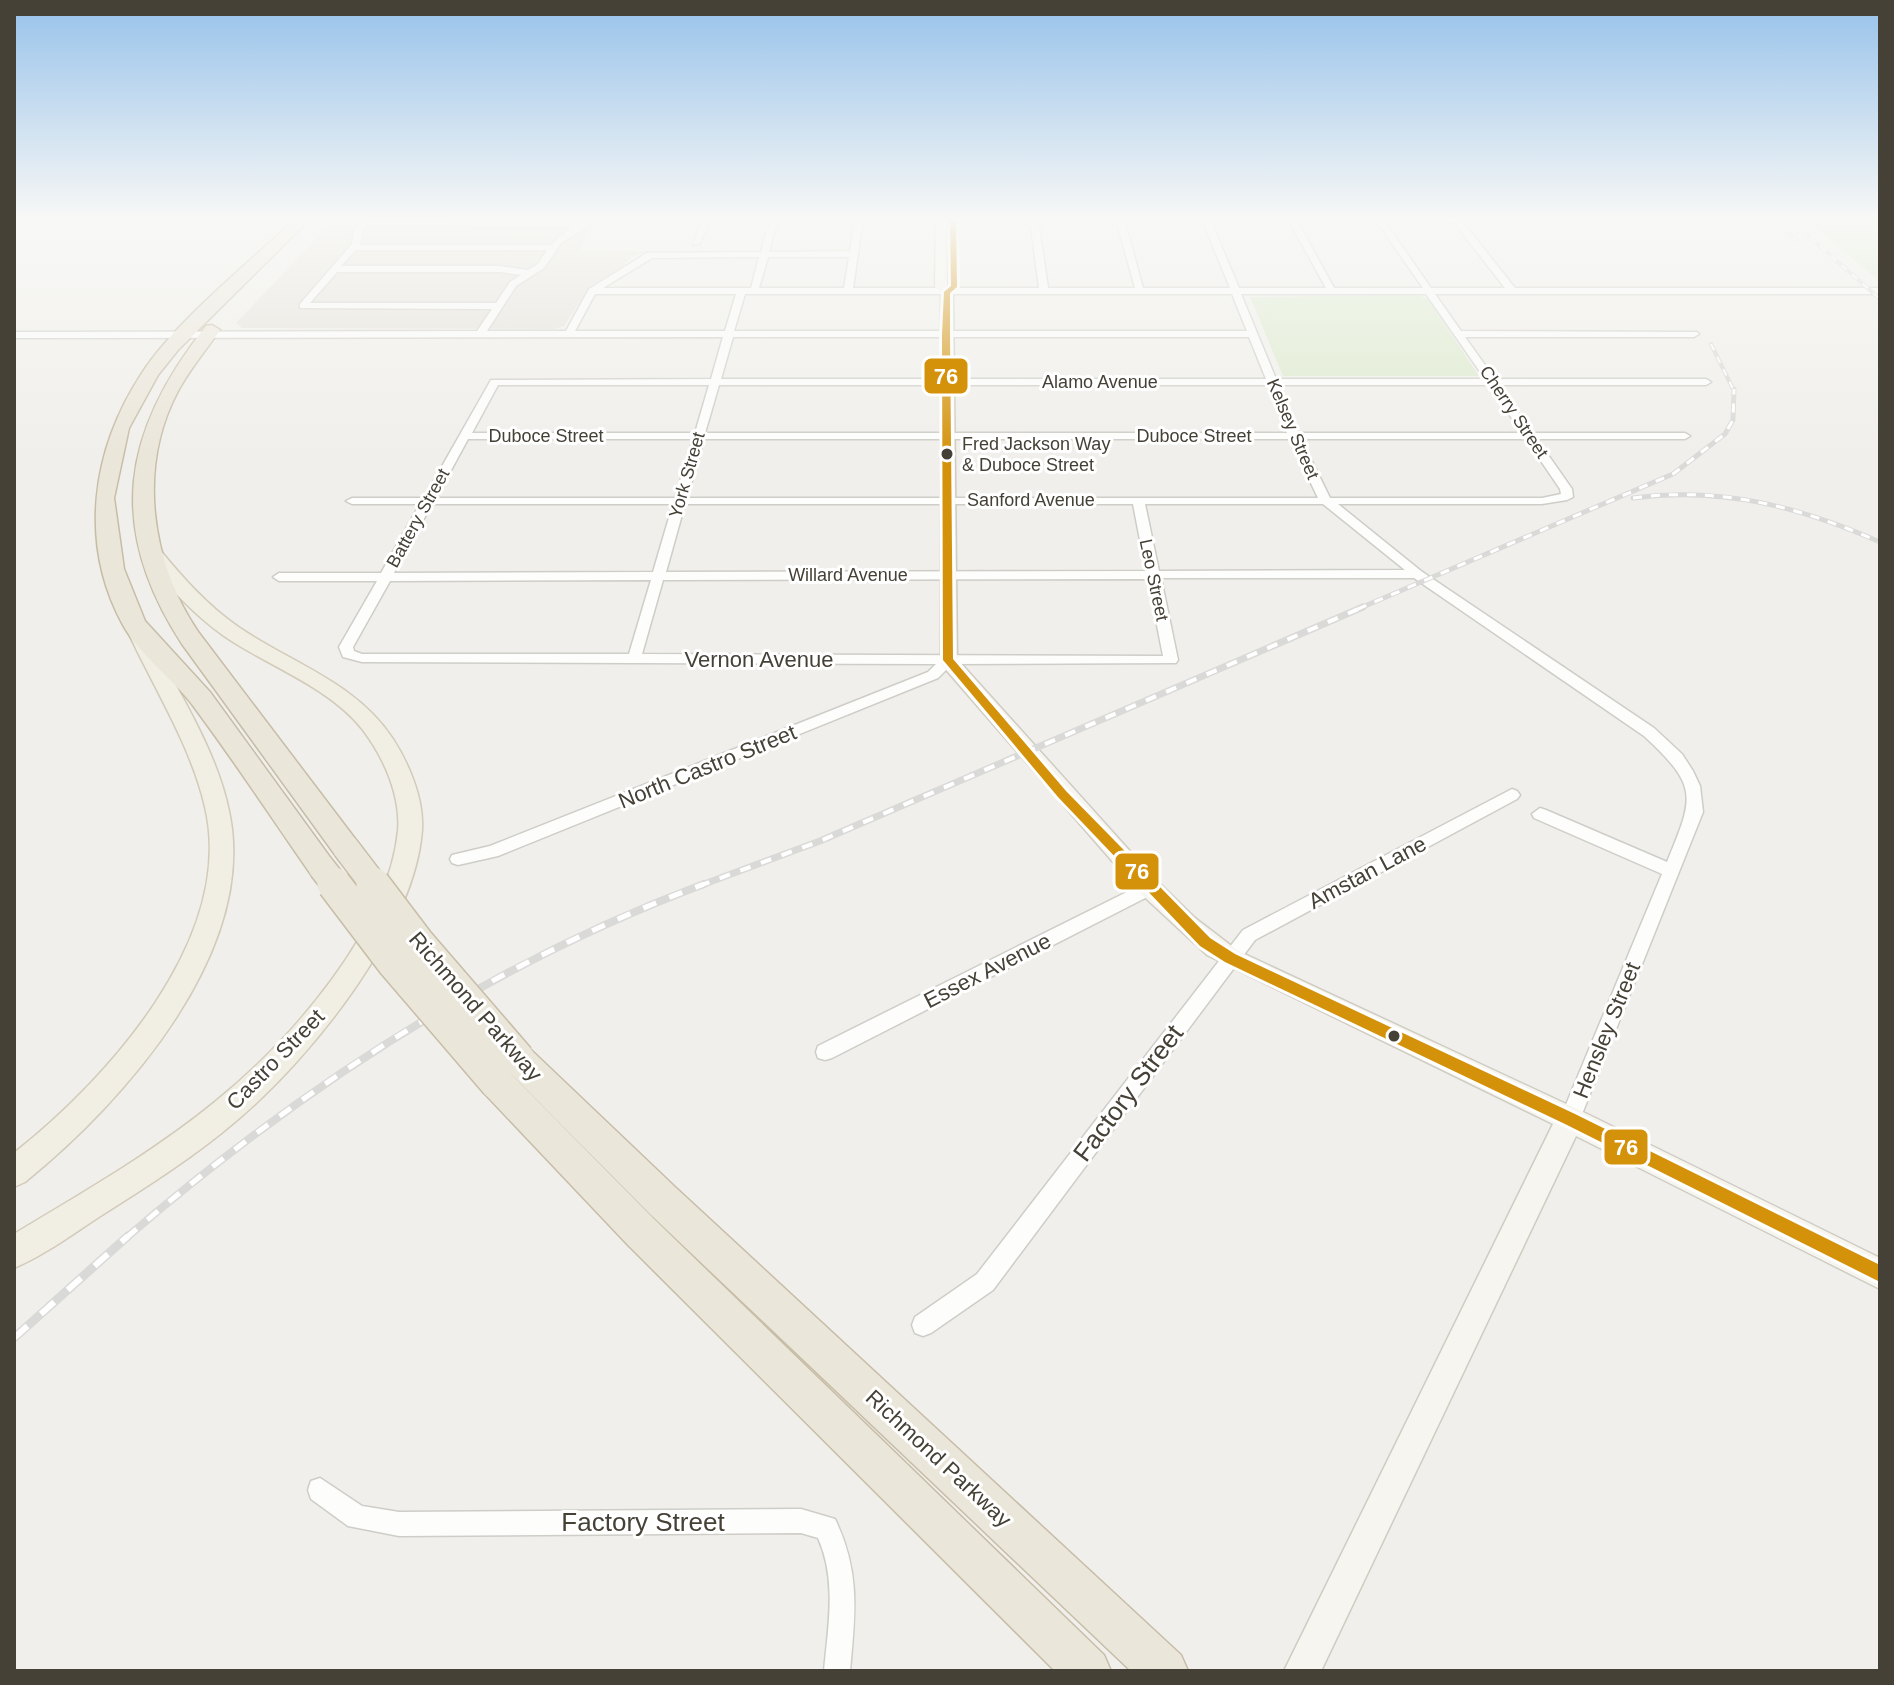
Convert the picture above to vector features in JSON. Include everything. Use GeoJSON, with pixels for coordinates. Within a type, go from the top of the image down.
{"type":"FeatureCollection","features":[{"type":"Feature","properties":{"kind":"highway","name":"Richmond Parkway"},"geometry":{"type":"LineString","coordinates":[[223,298],[161,359],[127,411],[106,480],[107,542],[113,569],[134,624],[201,698],[334,858]]}},
{"type":"Feature","properties":{"kind":"highway","name":"Richmond Parkway"},"geometry":{"type":"LineString","coordinates":[[244,298],[179,371],[152,424],[145,451],[142,502],[153,554],[168,602],[334,858],[394,963],[508,1071],[662,1200],[1165,1671]]}},
{"type":"Feature","properties":{"kind":"highway","name":"Richmond Parkway"},"geometry":{"type":"LineString","coordinates":[[508,1071],[641,1232],[1088,1671]]}},
{"type":"Feature","properties":{"kind":"main road","name":"Castro Street"},"geometry":{"type":"LineString","coordinates":[[14,1252],[131,1181],[227,1110],[286,1054],[352,970],[379,922],[399,877],[410,830],[402,784],[385,744],[365,719],[305,673],[210,616],[153,554]]}},
{"type":"Feature","properties":{"kind":"main road"},"geometry":{"type":"LineString","coordinates":[[14,1172],[94,1098],[154,1023],[203,942],[221,882],[221,827],[208,780],[134,624]]}},
{"type":"Feature","properties":{"kind":"street"},"geometry":{"type":"LineString","coordinates":[[310,298],[303,306],[381,319],[497,306]]}},
{"type":"Feature","properties":{"kind":"street"},"geometry":{"type":"LineString","coordinates":[[481,333],[502,298]]}},
{"type":"Feature","properties":{"kind":"street"},"geometry":{"type":"LineString","coordinates":[[569,334],[588,298]]}},
{"type":"Feature","properties":{"kind":"street","name":"York Street"},"geometry":{"type":"LineString","coordinates":[[634,659],[728,335],[745,298]]}},
{"type":"Feature","properties":{"kind":"street"},"geometry":{"type":"LineString","coordinates":[[947,298],[948,660],[1062,794],[1149,888],[1205,942],[1230,958],[1570,1119],[1880,1274]]}},
{"type":"Feature","properties":{"kind":"street","name":"Kelsey Street"},"geometry":{"type":"LineString","coordinates":[[1238,298],[1294,436],[1326,501],[1417,574]]}},
{"type":"Feature","properties":{"kind":"street","name":"Cherry Street"},"geometry":{"type":"LineString","coordinates":[[1433,298],[1566,489],[1567,497]]}},
{"type":"Feature","properties":{"kind":"street"},"geometry":{"type":"LineString","coordinates":[[347,334],[381,319]]}},
{"type":"Feature","properties":{"kind":"street"},"geometry":{"type":"LineString","coordinates":[[381,319],[385,333]]}},
{"type":"Feature","properties":{"kind":"street"},"geometry":{"type":"LineString","coordinates":[[14,335],[1253,334]]}},
{"type":"Feature","properties":{"kind":"street"},"geometry":{"type":"LineString","coordinates":[[1461,334],[1694,334]]}},
{"type":"Feature","properties":{"kind":"street","name":"Alamo Avenue"},"geometry":{"type":"LineString","coordinates":[[495,382],[1706,382]]}},
{"type":"Feature","properties":{"kind":"street","name":"Battery Street"},"geometry":{"type":"LineString","coordinates":[[348,654],[346,647],[495,382]]}},
{"type":"Feature","properties":{"kind":"street","name":"Duboce Street"},"geometry":{"type":"LineString","coordinates":[[464,436],[1685,436]]}},
{"type":"Feature","properties":{"kind":"street","name":"Sanford Avenue"},"geometry":{"type":"LineString","coordinates":[[352,501],[1542,501],[1567,497]]}},
{"type":"Feature","properties":{"kind":"street","name":"Leo Street"},"geometry":{"type":"LineString","coordinates":[[1138,500],[1171,660]]}},
{"type":"Feature","properties":{"kind":"street","name":"Willard Avenue"},"geometry":{"type":"LineString","coordinates":[[279,577],[1417,574]]}},
{"type":"Feature","properties":{"kind":"street","name":"Hensley Street"},"geometry":{"type":"LineString","coordinates":[[1302,1671],[1570,1119],[1695,812],[1695,786],[1678,759],[1649,732],[1417,574]]}},
{"type":"Feature","properties":{"kind":"street","name":"Vernon Avenue"},"geometry":{"type":"LineString","coordinates":[[348,654],[362,658],[1171,660]]}},
{"type":"Feature","properties":{"kind":"street","name":"North Castro Street"},"geometry":{"type":"LineString","coordinates":[[458,859],[492,852],[933,675],[948,660]]}},
{"type":"Feature","properties":{"kind":"street","name":"Amstan Lane"},"geometry":{"type":"LineString","coordinates":[[1230,958],[1249,935],[1512,795]]}},
{"type":"Feature","properties":{"kind":"street"},"geometry":{"type":"LineString","coordinates":[[1540,814],[1671,871]]}},
{"type":"Feature","properties":{"kind":"street","name":"Essex Avenue"},"geometry":{"type":"LineString","coordinates":[[825,1052],[1149,888]]}},
{"type":"Feature","properties":{"kind":"street","name":"Factory Street"},"geometry":{"type":"LineString","coordinates":[[923,1325],[985,1282],[1230,958]]}},
{"type":"Feature","properties":{"kind":"street","name":"Factory Street"},"geometry":{"type":"LineString","coordinates":[[320,1490],[357,1517],[399,1524],[801,1521],[826,1528],[840,1552],[843,1583],[837,1671]]}},
{"type":"Feature","properties":{"kind":"shaded area"},"geometry":{"type":"Polygon","coordinates":[[[260,298],[582,298],[564,326],[555,329],[242,328],[236,323],[260,298]]]}},
{"type":"Feature","properties":{"kind":"green space"},"geometry":{"type":"Polygon","coordinates":[[[1250,298],[1427,298],[1479,376],[1283,376],[1250,298]]]}},
{"type":"Feature","properties":{"kind":"railway"},"geometry":{"type":"LineString","coordinates":[[1711,344],[1734,391]]}},
{"type":"Feature","properties":{"kind":"railway"},"geometry":{"type":"LineString","coordinates":[[1358,609],[1673,474],[1725,434],[1733,420],[1734,391]]}},
{"type":"Feature","properties":{"kind":"railway"},"geometry":{"type":"LineString","coordinates":[[1633,498],[1697,495],[1760,502],[1820,519],[1880,542]]}},
{"type":"Feature","properties":{"kind":"railway"},"geometry":{"type":"LineString","coordinates":[[700,886],[820,841],[1363,607]]}},
{"type":"Feature","properties":{"kind":"railway"},"geometry":{"type":"LineString","coordinates":[[700,886],[704,884]]}},
{"type":"Feature","properties":{"kind":"railway"},"geometry":{"type":"LineString","coordinates":[[126,1238],[259,1131],[400,1035],[548,952],[700,886]]}},
{"type":"Feature","properties":{"kind":"railway"},"geometry":{"type":"LineString","coordinates":[[14,1338],[128,1236]]}},
{"type":"Feature","properties":{"kind":"transit line","name":"76"},"geometry":{"type":"LineString","coordinates":[[947,298],[948,660]]}},
{"type":"Feature","properties":{"kind":"transit line","name":"76"},"geometry":{"type":"LineString","coordinates":[[948,660],[1062,794],[1205,942],[1230,958],[1570,1119],[1880,1274]]}},
{"type":"Feature","properties":{"kind":"place","name":"Fred Jackson Way & Duboce Street"},"geometry":{"type":"Point","coordinates":[947,454]}}]}
